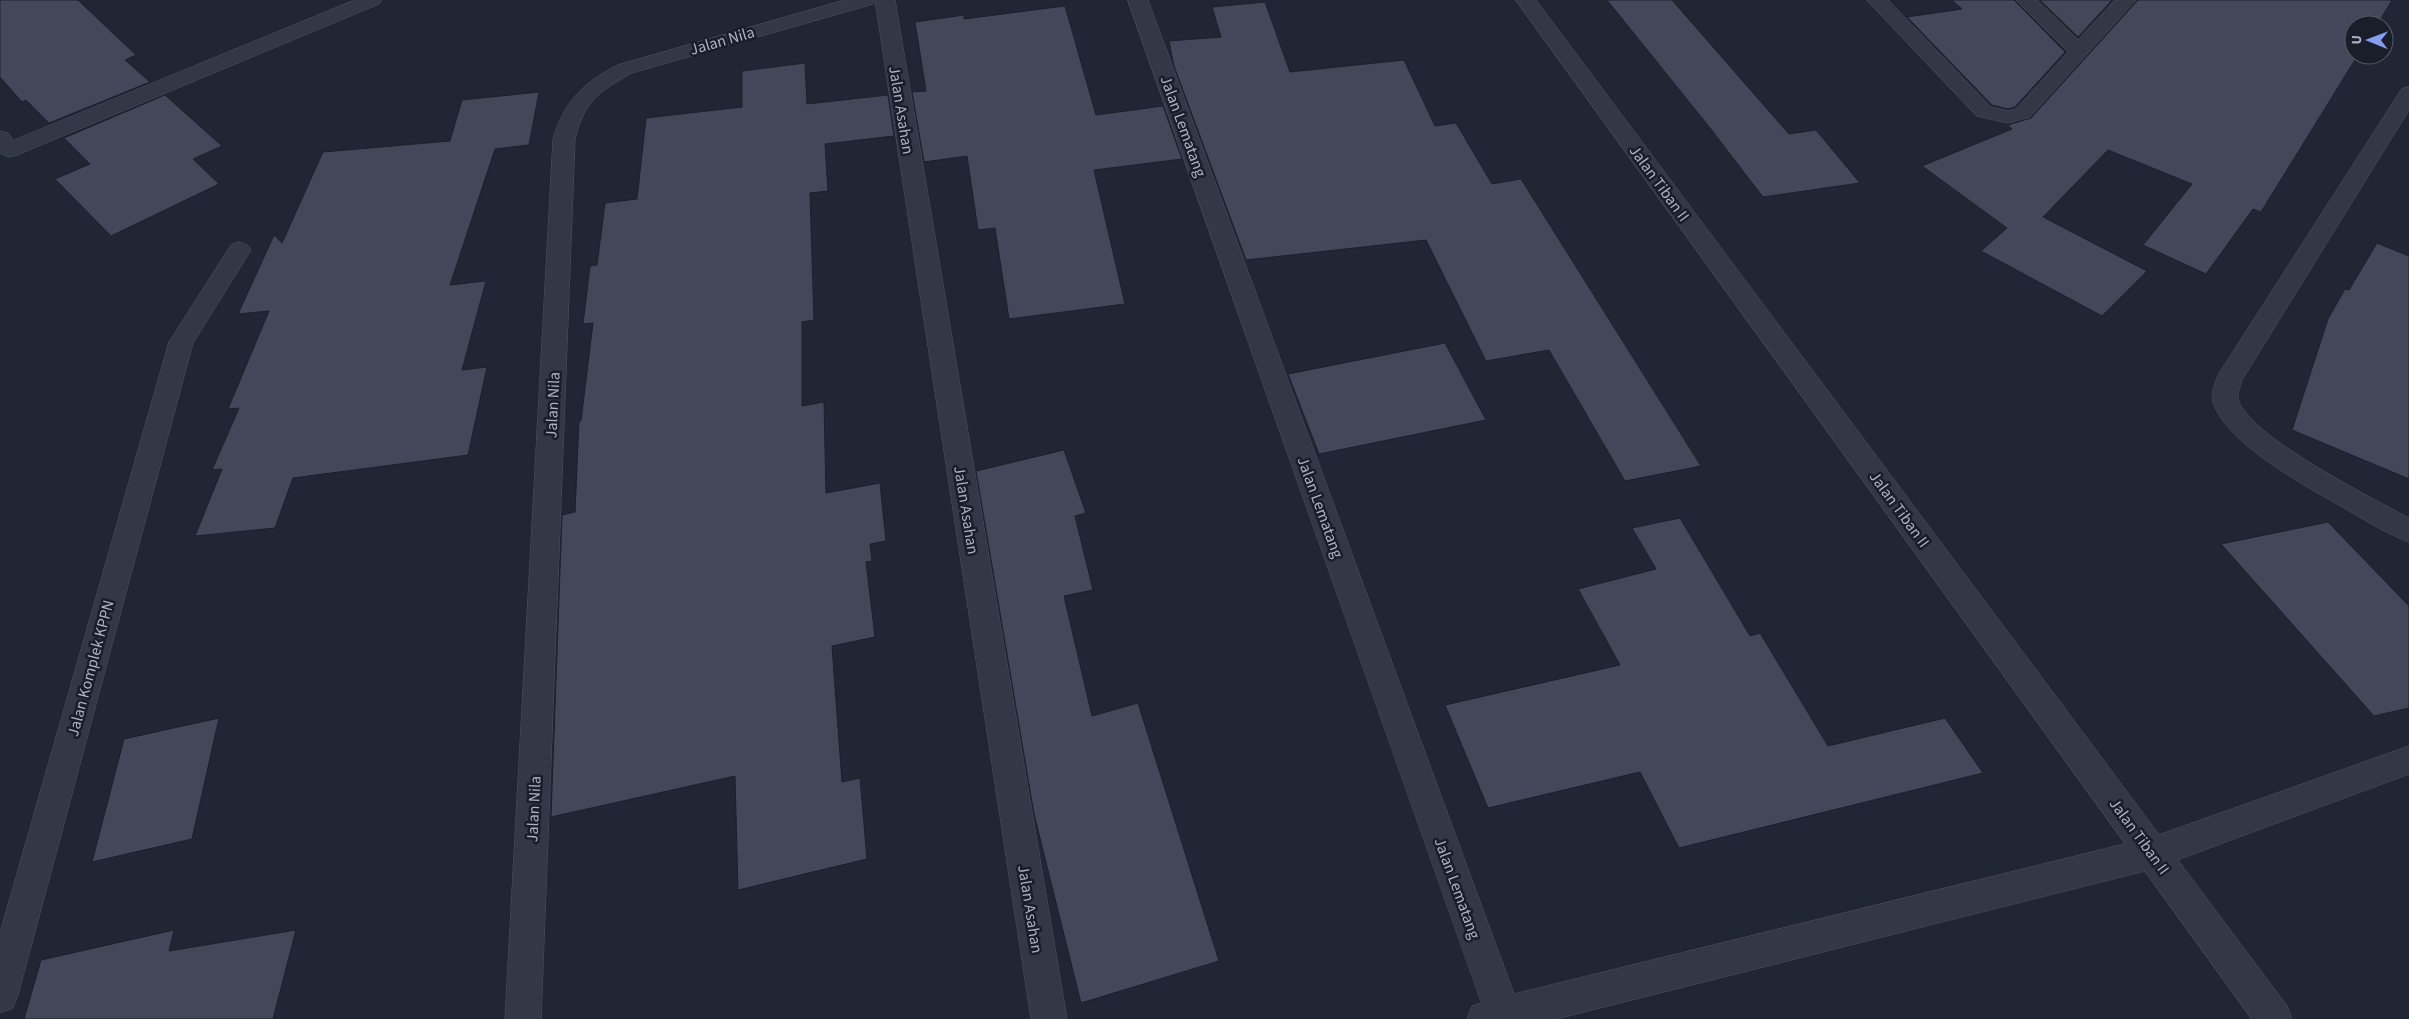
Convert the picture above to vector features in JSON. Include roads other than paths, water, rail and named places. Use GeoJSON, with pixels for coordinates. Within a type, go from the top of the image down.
{"type":"FeatureCollection","features":[{"type":"Feature","properties":{"kind":"street"},"geometry":{"type":"LineString","coordinates":[[3,147],[372,0]]}},
{"type":"Feature","properties":{"kind":"street","name":"Jalan Nila"},"geometry":{"type":"LineString","coordinates":[[524,1019],[564,139],[569,116],[581,98],[604,80],[625,69],[866,0]]}},
{"type":"Feature","properties":{"kind":"street","name":"Jalan Asahan"},"geometry":{"type":"LineString","coordinates":[[884,0],[1049,1019]]}},
{"type":"Feature","properties":{"kind":"street","name":"Jalan Lematang"},"geometry":{"type":"LineString","coordinates":[[1138,0],[1494,1017]]}},
{"type":"Feature","properties":{"kind":"street","name":"Jalan Tiban II"},"geometry":{"type":"LineString","coordinates":[[1526,0],[2274,1019]]}},
{"type":"Feature","properties":{"kind":"street"},"geometry":{"type":"LineString","coordinates":[[1877,0],[1975,104],[1984,112],[1995,116],[2008,117],[2024,113],[2126,0]]}},
{"type":"Feature","properties":{"kind":"street"},"geometry":{"type":"LineString","coordinates":[[2026,0],[2078,51]]}},
{"type":"Feature","properties":{"kind":"street"},"geometry":{"type":"LineString","coordinates":[[2409,93],[2228,379],[2225,400],[2237,421],[2258,439],[2301,470],[2409,531]]}},
{"type":"Feature","properties":{"kind":"street","name":"Jalan Komplek KPPN"},"geometry":{"type":"LineString","coordinates":[[0,995],[181,342],[239,250]]}},
{"type":"Feature","properties":{"kind":"street"},"geometry":{"type":"LineString","coordinates":[[1494,1017],[2153,853],[2409,760]]}}]}
